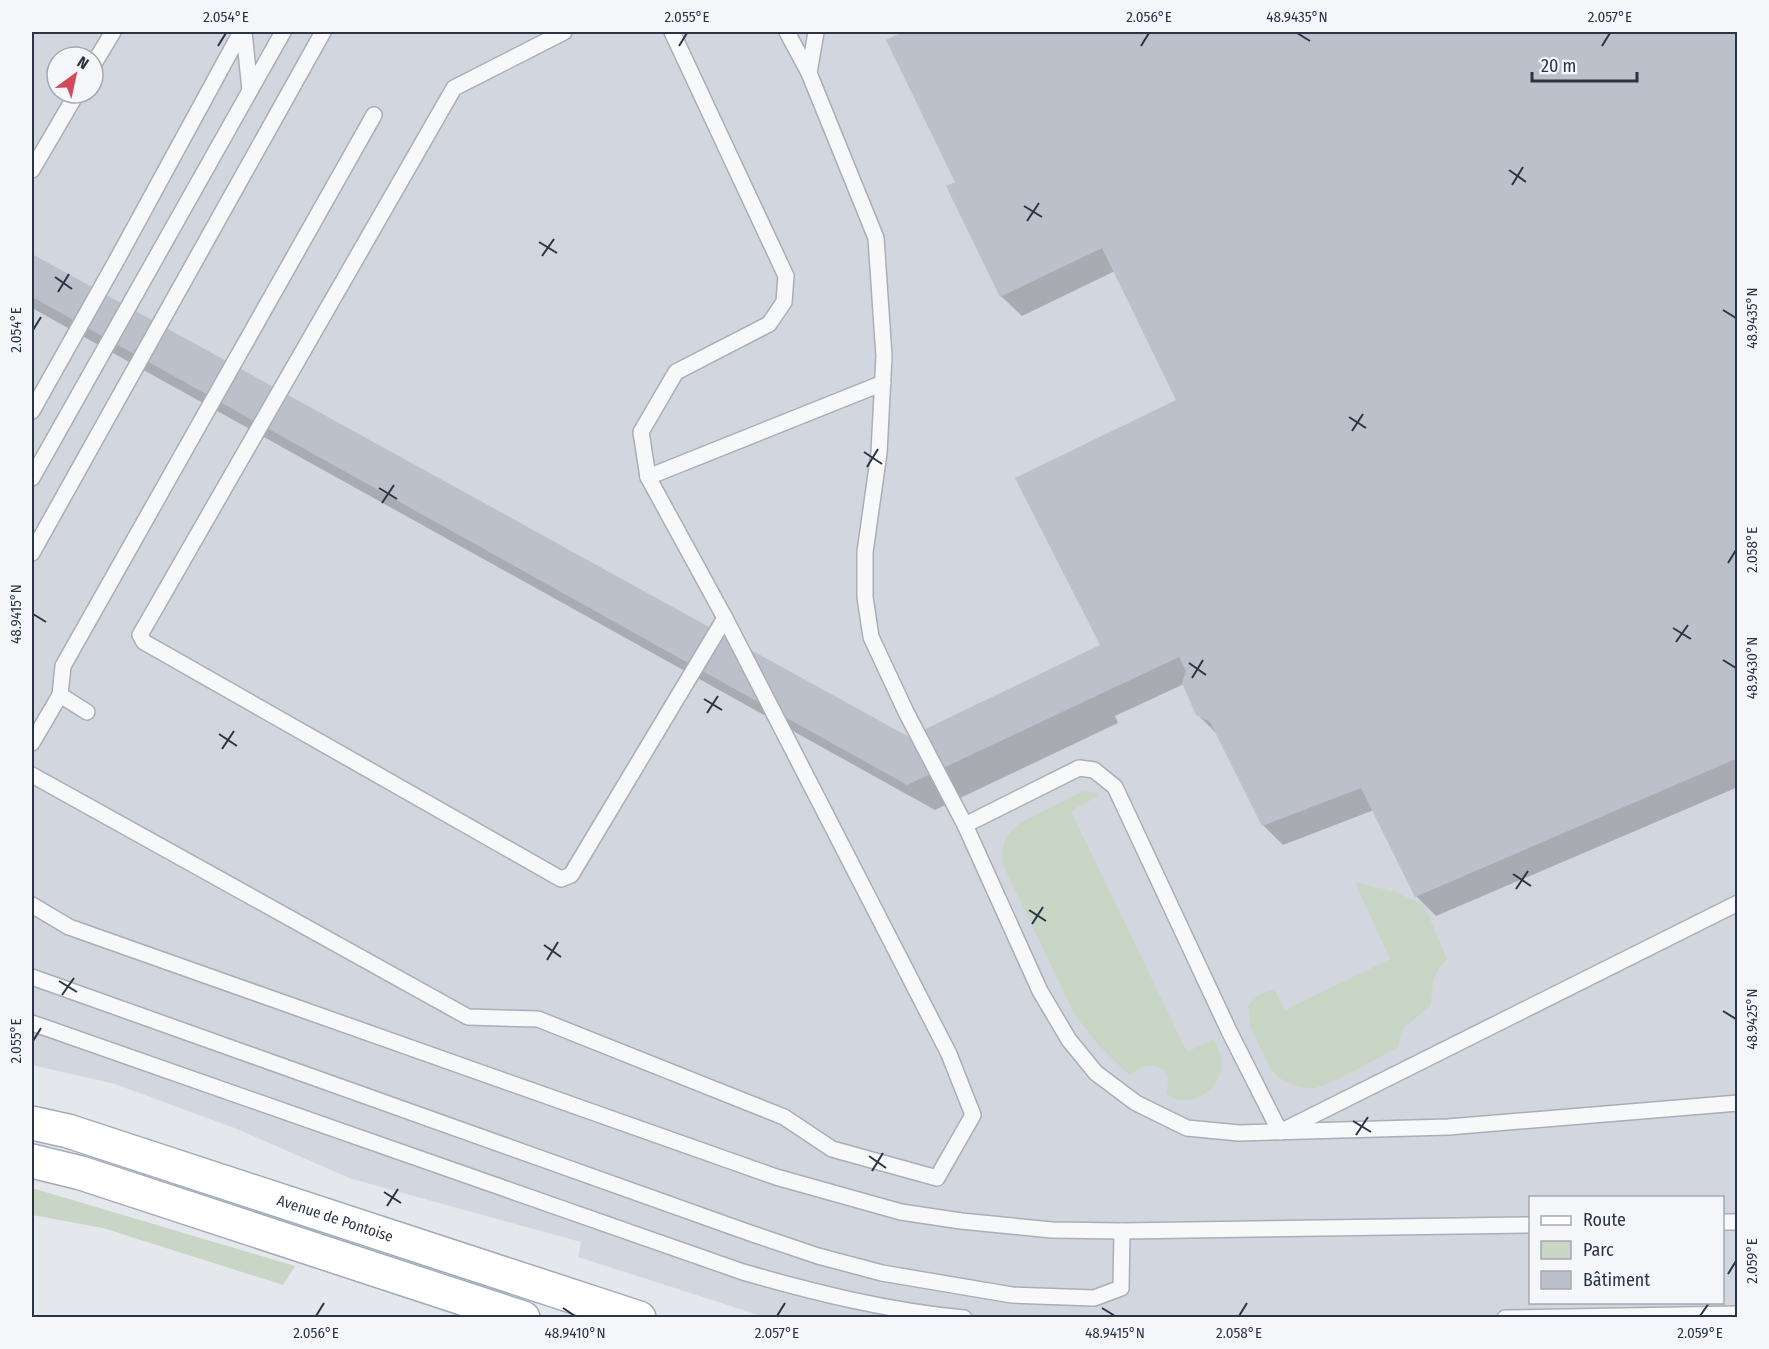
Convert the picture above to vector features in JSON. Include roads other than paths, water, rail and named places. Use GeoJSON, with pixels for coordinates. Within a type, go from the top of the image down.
{"type":"FeatureCollection","features":[{"type":"Feature","properties":{"kind":"main road","name":"Avenue de Pontoise"},"geometry":{"type":"LineString","coordinates":[[32,1124],[68,1131],[639,1317]]}},
{"type":"Feature","properties":{"kind":"main road"},"geometry":{"type":"LineString","coordinates":[[32,1161],[91,1177],[523,1317]]}},
{"type":"Feature","properties":{"kind":"lane"},"geometry":{"type":"LineString","coordinates":[[105,45],[113,32]]}},
{"type":"Feature","properties":{"kind":"lane"},"geometry":{"type":"LineString","coordinates":[[243,32],[250,90]]}},
{"type":"Feature","properties":{"kind":"lane"},"geometry":{"type":"LineString","coordinates":[[32,411],[243,32]]}},
{"type":"Feature","properties":{"kind":"lane"},"geometry":{"type":"LineString","coordinates":[[32,478],[283,32]]}},
{"type":"Feature","properties":{"kind":"lane"},"geometry":{"type":"LineString","coordinates":[[32,553],[323,32]]}},
{"type":"Feature","properties":{"kind":"lane"},"geometry":{"type":"LineString","coordinates":[[564,32],[454,88],[140,635],[144,642],[561,879],[571,875],[725,618]]}},
{"type":"Feature","properties":{"kind":"lane"},"geometry":{"type":"LineString","coordinates":[[32,775],[468,1017],[538,1019],[784,1117],[832,1149],[937,1178],[973,1115],[949,1054],[725,618],[648,477],[641,432],[676,372],[769,324],[784,302],[786,276],[672,32]]}},
{"type":"Feature","properties":{"kind":"lane"},"geometry":{"type":"LineString","coordinates":[[787,32],[809,73],[876,238],[884,356],[879,453],[865,552],[865,597],[871,637],[906,712],[965,825],[1040,991],[1069,1040],[1096,1073],[1136,1102],[1187,1128],[1239,1133],[1448,1127],[1737,1103]]}},
{"type":"Feature","properties":{"kind":"lane"},"geometry":{"type":"LineString","coordinates":[[809,73],[816,32]]}},
{"type":"Feature","properties":{"kind":"lane"},"geometry":{"type":"LineString","coordinates":[[32,170],[70,105]]}},
{"type":"Feature","properties":{"kind":"lane"},"geometry":{"type":"LineString","coordinates":[[32,743],[60,695],[63,666],[374,115]]}},
{"type":"Feature","properties":{"kind":"lane"},"geometry":{"type":"LineString","coordinates":[[648,477],[883,384]]}},
{"type":"Feature","properties":{"kind":"lane"},"geometry":{"type":"LineString","coordinates":[[60,695],[87,712]]}},
{"type":"Feature","properties":{"kind":"lane"},"geometry":{"type":"LineString","coordinates":[[965,825],[1079,768],[1094,770],[1115,787],[1229,1031],[1280,1132]]}},
{"type":"Feature","properties":{"kind":"lane"},"geometry":{"type":"LineString","coordinates":[[1280,1132],[1737,903]]}},
{"type":"Feature","properties":{"kind":"lane"},"geometry":{"type":"LineString","coordinates":[[32,906],[69,927],[764,1173],[901,1212],[1052,1230],[1529,1225]]}},
{"type":"Feature","properties":{"kind":"lane"},"geometry":{"type":"LineString","coordinates":[[32,977],[750,1233],[818,1256],[882,1273],[1012,1295],[1094,1298],[1121,1288],[1122,1231]]}},
{"type":"Feature","properties":{"kind":"lane"},"geometry":{"type":"LineString","coordinates":[[32,1023],[743,1272],[810,1291],[879,1306],[964,1317]]}},
{"type":"Feature","properties":{"kind":"lane"},"geometry":{"type":"LineString","coordinates":[[1505,1317],[1737,1314]]}}]}
